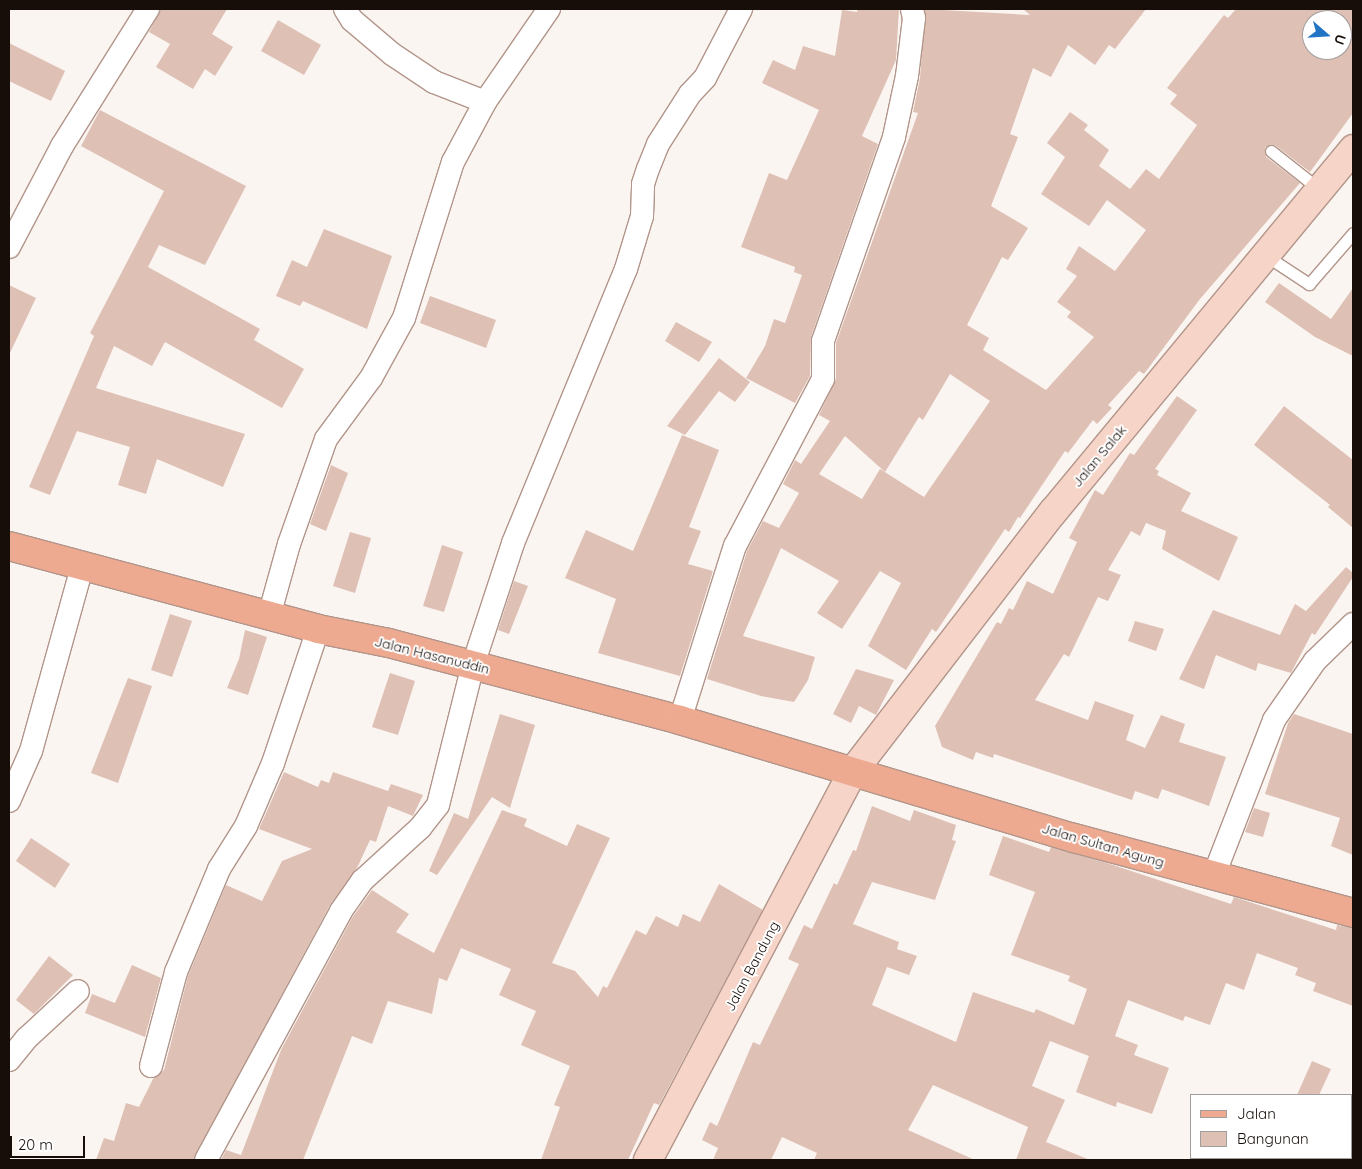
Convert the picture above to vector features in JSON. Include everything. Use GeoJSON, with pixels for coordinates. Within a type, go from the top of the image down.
{"type":"FeatureCollection","features":[{"type":"Feature","properties":{"kind":"main road","name":"Jalan Salak"},"geometry":{"type":"LineString","coordinates":[[854,770],[1052,512],[1353,149]]}},
{"type":"Feature","properties":{"kind":"main road","name":"Jalan Hasanuddin"},"geometry":{"type":"LineString","coordinates":[[9,546],[318,629],[474,665],[680,720],[854,770]]}},
{"type":"Feature","properties":{"kind":"main road","name":"Jalan Sultan Agung"},"geometry":{"type":"LineString","coordinates":[[854,770],[1074,838],[1353,913]]}},
{"type":"Feature","properties":{"kind":"main road","name":"Jalan Bandung"},"geometry":{"type":"LineString","coordinates":[[648,1160],[854,770]]}},
{"type":"Feature","properties":{"kind":"street"},"geometry":{"type":"LineString","coordinates":[[9,247],[62,146],[148,9]]}},
{"type":"Feature","properties":{"kind":"street"},"geometry":{"type":"LineString","coordinates":[[345,9],[352,20],[392,54],[434,82],[485,102]]}},
{"type":"Feature","properties":{"kind":"street"},"geometry":{"type":"LineString","coordinates":[[269,616],[289,544],[326,439],[371,378],[404,318],[453,162],[485,102],[549,9]]}},
{"type":"Feature","properties":{"kind":"street"},"geometry":{"type":"LineString","coordinates":[[206,1160],[341,910],[362,881],[420,828],[438,805],[474,665],[513,543],[626,269],[642,216],[643,184],[651,161],[690,94],[705,78],[741,9]]}},
{"type":"Feature","properties":{"kind":"street"},"geometry":{"type":"LineString","coordinates":[[680,720],[735,546],[823,379],[823,341],[894,137],[907,76],[914,18],[912,9]]}},
{"type":"Feature","properties":{"kind":"street"},"geometry":{"type":"LineString","coordinates":[[9,801],[30,751],[82,567]]}},
{"type":"Feature","properties":{"kind":"street"},"geometry":{"type":"LineString","coordinates":[[1214,875],[1274,720],[1315,661],[1353,624]]}},
{"type":"Feature","properties":{"kind":"street"},"geometry":{"type":"LineString","coordinates":[[151,1066],[176,972],[219,869],[246,826],[272,763],[318,629]]}},
{"type":"Feature","properties":{"kind":"street"},"geometry":{"type":"LineString","coordinates":[[9,1060],[27,1038],[78,991]]}},
{"type":"Feature","properties":{"kind":"lane"},"geometry":{"type":"LineString","coordinates":[[1271,151],[1319,189]]}},
{"type":"Feature","properties":{"kind":"lane"},"geometry":{"type":"LineString","coordinates":[[1265,255],[1302,282],[1309,284],[1353,233]]}},
{"type":"Feature","properties":{"kind":"building"},"geometry":{"type":"Polygon","coordinates":[[[161,9],[227,9],[212,34],[233,47],[215,76],[205,69],[193,89],[156,67],[170,44],[149,32],[161,9]]]}},
{"type":"Feature","properties":{"kind":"building"},"geometry":{"type":"Polygon","coordinates":[[[858,9],[899,9],[896,60],[862,136],[878,144],[811,337],[810,376],[795,403],[746,378],[765,346],[774,319],[785,323],[802,275],[794,272],[795,267],[741,247],[769,173],[787,180],[819,110],[762,83],[773,60],[795,70],[803,46],[835,56],[842,10],[857,12],[858,9]]]}},
{"type":"Feature","properties":{"kind":"building"},"geometry":{"type":"Polygon","coordinates":[[[925,9],[1030,15],[1023,9],[1146,9],[1115,49],[1109,45],[1095,65],[1068,45],[1051,77],[1033,68],[1010,134],[1018,137],[991,206],[1028,228],[1008,260],[1002,257],[967,325],[989,338],[983,350],[1046,390],[1094,337],[1067,317],[1071,312],[1057,302],[1077,276],[1066,269],[1079,246],[1115,271],[1146,230],[1107,200],[1089,226],[1041,194],[1065,157],[1047,143],[1070,112],[1088,125],[1084,130],[1109,150],[1099,166],[1130,189],[1146,169],[1159,179],[1197,125],[1170,104],[1177,95],[1167,88],[1224,15],[1228,18],[1236,9],[1353,9],[1353,113],[1310,172],[1275,145],[1265,147],[1266,157],[1300,183],[1200,299],[1144,374],[1139,371],[1108,405],[1112,408],[1097,424],[1093,420],[1068,453],[1065,451],[1020,518],[1018,517],[1009,532],[1005,529],[936,632],[932,629],[906,670],[868,646],[901,583],[880,571],[842,629],[817,613],[839,581],[781,548],[743,636],[815,657],[808,680],[794,702],[761,696],[707,679],[747,551],[763,521],[779,528],[799,493],[783,484],[795,460],[801,464],[830,421],[819,415],[836,379],[836,343],[918,113],[913,112],[920,78],[925,9]],[[950,374],[923,420],[919,417],[885,472],[845,436],[819,474],[862,499],[880,469],[924,497],[990,401],[950,374]]]}},
{"type":"Feature","properties":{"kind":"building"},"geometry":{"type":"Polygon","coordinates":[[[278,20],[321,45],[304,75],[261,51],[278,20]]]}},
{"type":"Feature","properties":{"kind":"building"},"geometry":{"type":"Polygon","coordinates":[[[9,43],[65,71],[51,101],[9,81],[9,43]]]}},
{"type":"Feature","properties":{"kind":"building"},"geometry":{"type":"Polygon","coordinates":[[[100,110],[246,186],[205,265],[159,245],[148,267],[260,329],[254,340],[304,369],[282,408],[165,342],[152,366],[114,346],[96,388],[245,434],[223,487],[157,459],[146,494],[118,485],[130,447],[77,431],[50,495],[29,487],[94,336],[90,333],[164,191],[81,146],[100,110]]]}},
{"type":"Feature","properties":{"kind":"building"},"geometry":{"type":"Polygon","coordinates":[[[324,229],[392,256],[367,329],[303,301],[300,306],[276,296],[292,260],[307,267],[324,229]]]}},
{"type":"Feature","properties":{"kind":"building"},"geometry":{"type":"Polygon","coordinates":[[[1279,283],[1331,319],[1353,288],[1353,356],[1315,337],[1265,302],[1279,283]]]}},
{"type":"Feature","properties":{"kind":"building"},"geometry":{"type":"Polygon","coordinates":[[[9,285],[36,298],[9,355],[9,285]]]}},
{"type":"Feature","properties":{"kind":"building"},"geometry":{"type":"Polygon","coordinates":[[[430,296],[496,320],[486,348],[420,323],[430,296]]]}},
{"type":"Feature","properties":{"kind":"building"},"geometry":{"type":"Polygon","coordinates":[[[676,322],[712,342],[699,362],[665,341],[676,322]]]}},
{"type":"Feature","properties":{"kind":"building"},"geometry":{"type":"Polygon","coordinates":[[[719,358],[750,382],[735,402],[719,391],[685,435],[667,426],[719,358]]]}},
{"type":"Feature","properties":{"kind":"building"},"geometry":{"type":"Polygon","coordinates":[[[1177,396],[1197,410],[1155,469],[1159,471],[1157,475],[1191,493],[1181,511],[1238,537],[1219,581],[1162,549],[1166,531],[1146,523],[1140,536],[1131,531],[1108,570],[1121,575],[1108,601],[1098,597],[1069,657],[1064,654],[1035,700],[1088,720],[1095,701],[1134,715],[1126,740],[1145,748],[1161,715],[1185,724],[1179,742],[1226,757],[1209,806],[1162,789],[1158,799],[1135,791],[1132,800],[994,754],[993,758],[976,752],[973,760],[942,747],[935,726],[997,622],[1001,624],[1009,608],[1013,610],[1027,581],[1053,594],[1077,542],[1069,538],[1095,490],[1103,495],[1130,453],[1134,455],[1177,396]]]}},
{"type":"Feature","properties":{"kind":"building"},"geometry":{"type":"Polygon","coordinates":[[[1284,406],[1353,460],[1353,528],[1328,507],[1330,505],[1254,445],[1284,406]]]}},
{"type":"Feature","properties":{"kind":"building"},"geometry":{"type":"Polygon","coordinates":[[[682,435],[719,450],[689,527],[701,531],[688,564],[713,571],[680,676],[598,653],[616,599],[565,578],[586,530],[633,551],[682,435]]]}},
{"type":"Feature","properties":{"kind":"building"},"geometry":{"type":"Polygon","coordinates":[[[331,465],[348,473],[326,531],[310,524],[331,465]]]}},
{"type":"Feature","properties":{"kind":"building"},"geometry":{"type":"Polygon","coordinates":[[[350,532],[371,538],[355,593],[333,586],[350,532]]]}},
{"type":"Feature","properties":{"kind":"building"},"geometry":{"type":"Polygon","coordinates":[[[442,545],[463,552],[444,612],[423,606],[442,545]]]}},
{"type":"Feature","properties":{"kind":"building"},"geometry":{"type":"Polygon","coordinates":[[[1346,567],[1353,573],[1353,577],[1315,635],[1312,633],[1291,673],[1258,663],[1256,671],[1216,655],[1204,689],[1179,679],[1213,610],[1280,635],[1295,604],[1306,611],[1346,567]]]}},
{"type":"Feature","properties":{"kind":"building"},"geometry":{"type":"Polygon","coordinates":[[[514,581],[528,586],[509,634],[498,630],[514,581]]]}},
{"type":"Feature","properties":{"kind":"building"},"geometry":{"type":"Polygon","coordinates":[[[170,614],[192,621],[172,677],[151,670],[170,614]]]}},
{"type":"Feature","properties":{"kind":"building"},"geometry":{"type":"Polygon","coordinates":[[[1135,621],[1164,629],[1156,651],[1128,641],[1135,621]]]}},
{"type":"Feature","properties":{"kind":"building"},"geometry":{"type":"Polygon","coordinates":[[[245,630],[267,637],[248,695],[227,688],[239,659],[245,630]]]}},
{"type":"Feature","properties":{"kind":"building"},"geometry":{"type":"Polygon","coordinates":[[[856,669],[894,680],[876,715],[859,706],[851,723],[833,714],[856,669]]]}},
{"type":"Feature","properties":{"kind":"building"},"geometry":{"type":"Polygon","coordinates":[[[390,673],[415,681],[398,735],[372,727],[390,673]]]}},
{"type":"Feature","properties":{"kind":"building"},"geometry":{"type":"Polygon","coordinates":[[[128,678],[152,686],[118,783],[91,773],[128,678]]]}},
{"type":"Feature","properties":{"kind":"building"},"geometry":{"type":"Polygon","coordinates":[[[500,714],[535,725],[510,808],[492,797],[437,875],[429,871],[454,813],[468,819],[500,714]]]}},
{"type":"Feature","properties":{"kind":"building"},"geometry":{"type":"Polygon","coordinates":[[[1294,714],[1353,734],[1353,855],[1331,846],[1340,818],[1265,794],[1288,723],[1294,714]]]}},
{"type":"Feature","properties":{"kind":"building"},"geometry":{"type":"Polygon","coordinates":[[[284,772],[318,787],[321,780],[329,783],[333,772],[388,791],[391,784],[423,795],[413,816],[388,806],[376,842],[370,840],[357,868],[330,905],[193,1160],[96,1160],[104,1138],[114,1141],[126,1103],[139,1107],[153,1079],[164,1070],[188,976],[226,885],[262,901],[282,861],[312,849],[259,829],[284,772]]]}},
{"type":"Feature","properties":{"kind":"building"},"geometry":{"type":"Polygon","coordinates":[[[872,806],[910,821],[914,810],[956,825],[952,840],[956,841],[935,900],[872,882],[853,924],[899,942],[897,949],[917,956],[909,975],[887,967],[872,1005],[956,1042],[973,992],[1034,1013],[1036,1009],[1074,1025],[1087,989],[1068,981],[1070,976],[1011,955],[1035,892],[989,875],[1003,836],[1049,852],[1051,847],[1107,863],[1231,904],[1234,897],[1336,930],[1337,925],[1353,928],[1353,1006],[1313,991],[1316,983],[1295,975],[1298,968],[1257,953],[1244,990],[1226,983],[1210,1025],[1185,1016],[1183,1021],[1128,1000],[1115,1036],[1138,1045],[1134,1055],[1169,1068],[1152,1114],[1117,1102],[1116,1107],[1076,1092],[1089,1056],[1050,1041],[1032,1086],[1065,1100],[1046,1142],[1090,1160],[1016,1160],[1028,1127],[933,1085],[908,1130],[975,1160],[814,1160],[817,1153],[782,1137],[771,1160],[713,1160],[718,1148],[702,1140],[710,1122],[717,1126],[753,1042],[760,1045],[799,964],[788,959],[804,925],[812,929],[834,883],[837,885],[853,850],[856,851],[872,806]]]}},
{"type":"Feature","properties":{"kind":"building"},"geometry":{"type":"Polygon","coordinates":[[[1254,808],[1270,813],[1263,837],[1245,832],[1254,808]]]}},
{"type":"Feature","properties":{"kind":"building"},"geometry":{"type":"Polygon","coordinates":[[[502,810],[527,819],[524,826],[567,846],[577,824],[610,838],[552,963],[575,971],[598,997],[603,986],[607,988],[636,930],[646,935],[656,916],[678,927],[683,914],[700,922],[719,884],[763,910],[659,1105],[654,1103],[628,1160],[541,1160],[560,1107],[554,1105],[570,1066],[521,1045],[536,1011],[499,995],[511,969],[461,948],[447,981],[439,978],[432,1014],[388,1001],[372,1044],[352,1036],[303,1160],[221,1160],[226,1150],[241,1155],[281,1050],[352,918],[372,890],[409,914],[396,932],[434,953],[502,810]]]}},
{"type":"Feature","properties":{"kind":"building"},"geometry":{"type":"Polygon","coordinates":[[[31,838],[70,864],[55,888],[16,861],[31,838]]]}},
{"type":"Feature","properties":{"kind":"building"},"geometry":{"type":"Polygon","coordinates":[[[49,956],[73,975],[34,1014],[16,1000],[49,956]]]}},
{"type":"Feature","properties":{"kind":"building"},"geometry":{"type":"Polygon","coordinates":[[[132,965],[161,978],[145,1037],[85,1013],[92,994],[115,1003],[132,965]]]}},
{"type":"Feature","properties":{"kind":"building"},"geometry":{"type":"Polygon","coordinates":[[[1312,1061],[1331,1069],[1319,1094],[1297,1094],[1312,1061]]]}}]}
